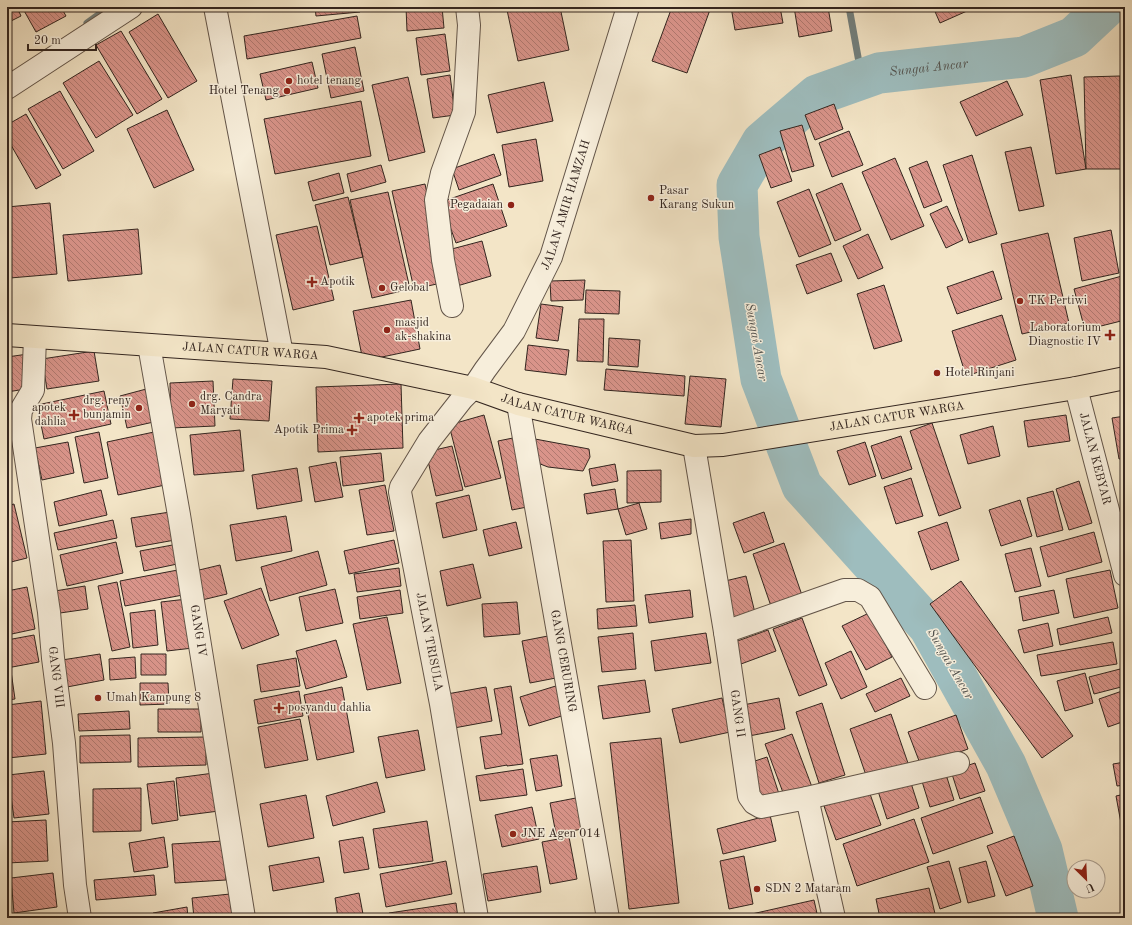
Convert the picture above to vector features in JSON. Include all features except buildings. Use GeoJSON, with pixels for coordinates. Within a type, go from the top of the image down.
{"type":"FeatureCollection","features":[{"type":"Feature","properties":{"kind":"main road","name":"JALAN CATUR WARGA"},"geometry":{"type":"LineString","coordinates":[[7,335],[326,357],[473,388],[518,404],[694,446],[723,445],[1076,388],[1125,378]]}},
{"type":"Feature","properties":{"kind":"street"},"geometry":{"type":"LineString","coordinates":[[7,88],[131,7]]}},
{"type":"Feature","properties":{"kind":"street"},"geometry":{"type":"LineString","coordinates":[[215,7],[282,354]]}},
{"type":"Feature","properties":{"kind":"street"},"geometry":{"type":"LineString","coordinates":[[452,306],[443,260],[436,200],[442,173],[464,112],[469,25],[467,7]]}},
{"type":"Feature","properties":{"kind":"street","name":"JALAN AMIR HAMZAH"},"geometry":{"type":"LineString","coordinates":[[473,388],[514,331],[551,257],[628,7]]}},
{"type":"Feature","properties":{"kind":"street","name":"GANG VIII"},"geometry":{"type":"LineString","coordinates":[[36,338],[33,390],[21,410],[20,419],[49,612],[53,658],[64,743],[75,885],[80,918]]}},
{"type":"Feature","properties":{"kind":"street","name":"GANG IV"},"geometry":{"type":"LineString","coordinates":[[149,345],[244,918]]}},
{"type":"Feature","properties":{"kind":"street","name":"JALAN TRISULA"},"geometry":{"type":"LineString","coordinates":[[473,388],[462,399],[429,441],[402,485],[400,492],[441,704],[477,918]]}},
{"type":"Feature","properties":{"kind":"street","name":"JALAN KEBYAR"},"geometry":{"type":"LineString","coordinates":[[1076,388],[1125,575]]}},
{"type":"Feature","properties":{"kind":"street","name":"GANG CERURING"},"geometry":{"type":"LineString","coordinates":[[518,404],[608,918]]}},
{"type":"Feature","properties":{"kind":"street","name":"GANG II"},"geometry":{"type":"LineString","coordinates":[[694,446],[725,632],[749,796],[754,803],[761,807],[808,798]]}},
{"type":"Feature","properties":{"kind":"street"},"geometry":{"type":"LineString","coordinates":[[725,632],[844,590],[858,590],[870,597],[926,688]]}},
{"type":"Feature","properties":{"kind":"street"},"geometry":{"type":"LineString","coordinates":[[834,918],[808,798],[958,762]]}},
{"type":"Feature","properties":{"kind":"waterway"},"geometry":{"type":"LineString","coordinates":[[87,23],[109,7]]}},
{"type":"Feature","properties":{"kind":"waterway"},"geometry":{"type":"LineString","coordinates":[[849,7],[862,79]]}},
{"type":"Feature","properties":{"kind":"waterway","name":"Sungai Ancar"},"geometry":{"type":"LineString","coordinates":[[1058,918],[1042,850],[1006,765],[929,627],[802,486],[761,379],[739,237],[737,185],[762,142],[817,95],[879,73],[1024,57],[1074,37],[1106,7]]}},
{"type":"Feature","properties":{"kind":"place","name":"hotel tenang"},"geometry":{"type":"Point","coordinates":[289,81]}},
{"type":"Feature","properties":{"kind":"place","name":"Hotel Tenang"},"geometry":{"type":"Point","coordinates":[287,91]}},
{"type":"Feature","properties":{"kind":"place","name":"Pasar Karang Sukun"},"geometry":{"type":"Point","coordinates":[651,198]}},
{"type":"Feature","properties":{"kind":"place","name":"Pegadaian"},"geometry":{"type":"Point","coordinates":[511,205]}},
{"type":"Feature","properties":{"kind":"place","name":"Apotik"},"geometry":{"type":"Point","coordinates":[312,282]}},
{"type":"Feature","properties":{"kind":"place","name":"Gelobal"},"geometry":{"type":"Point","coordinates":[382,288]}},
{"type":"Feature","properties":{"kind":"place","name":"TK Pertiwi"},"geometry":{"type":"Point","coordinates":[1020,301]}},
{"type":"Feature","properties":{"kind":"place","name":"masjid ak-shakina"},"geometry":{"type":"Point","coordinates":[387,330]}},
{"type":"Feature","properties":{"kind":"place","name":"Laboratorium Diagnostic IV"},"geometry":{"type":"Point","coordinates":[1110,335]}},
{"type":"Feature","properties":{"kind":"place","name":"Hotel Rinjani"},"geometry":{"type":"Point","coordinates":[937,373]}},
{"type":"Feature","properties":{"kind":"place","name":"drg. Candra Maryati"},"geometry":{"type":"Point","coordinates":[192,404]}},
{"type":"Feature","properties":{"kind":"place","name":"drg. reny bunjamin"},"geometry":{"type":"Point","coordinates":[139,408]}},
{"type":"Feature","properties":{"kind":"place","name":"apotek dahlia"},"geometry":{"type":"Point","coordinates":[74,415]}},
{"type":"Feature","properties":{"kind":"place","name":"apotek prima"},"geometry":{"type":"Point","coordinates":[359,418]}},
{"type":"Feature","properties":{"kind":"place","name":"Apotik Prima"},"geometry":{"type":"Point","coordinates":[352,430]}},
{"type":"Feature","properties":{"kind":"place","name":"Umah Kampung 8"},"geometry":{"type":"Point","coordinates":[98,698]}},
{"type":"Feature","properties":{"kind":"place","name":"posyandu dahlia"},"geometry":{"type":"Point","coordinates":[279,708]}},
{"type":"Feature","properties":{"kind":"place","name":"JNE Agen 014"},"geometry":{"type":"Point","coordinates":[513,834]}},
{"type":"Feature","properties":{"kind":"place","name":"SDN 2 Mataram"},"geometry":{"type":"Point","coordinates":[757,889]}}]}
